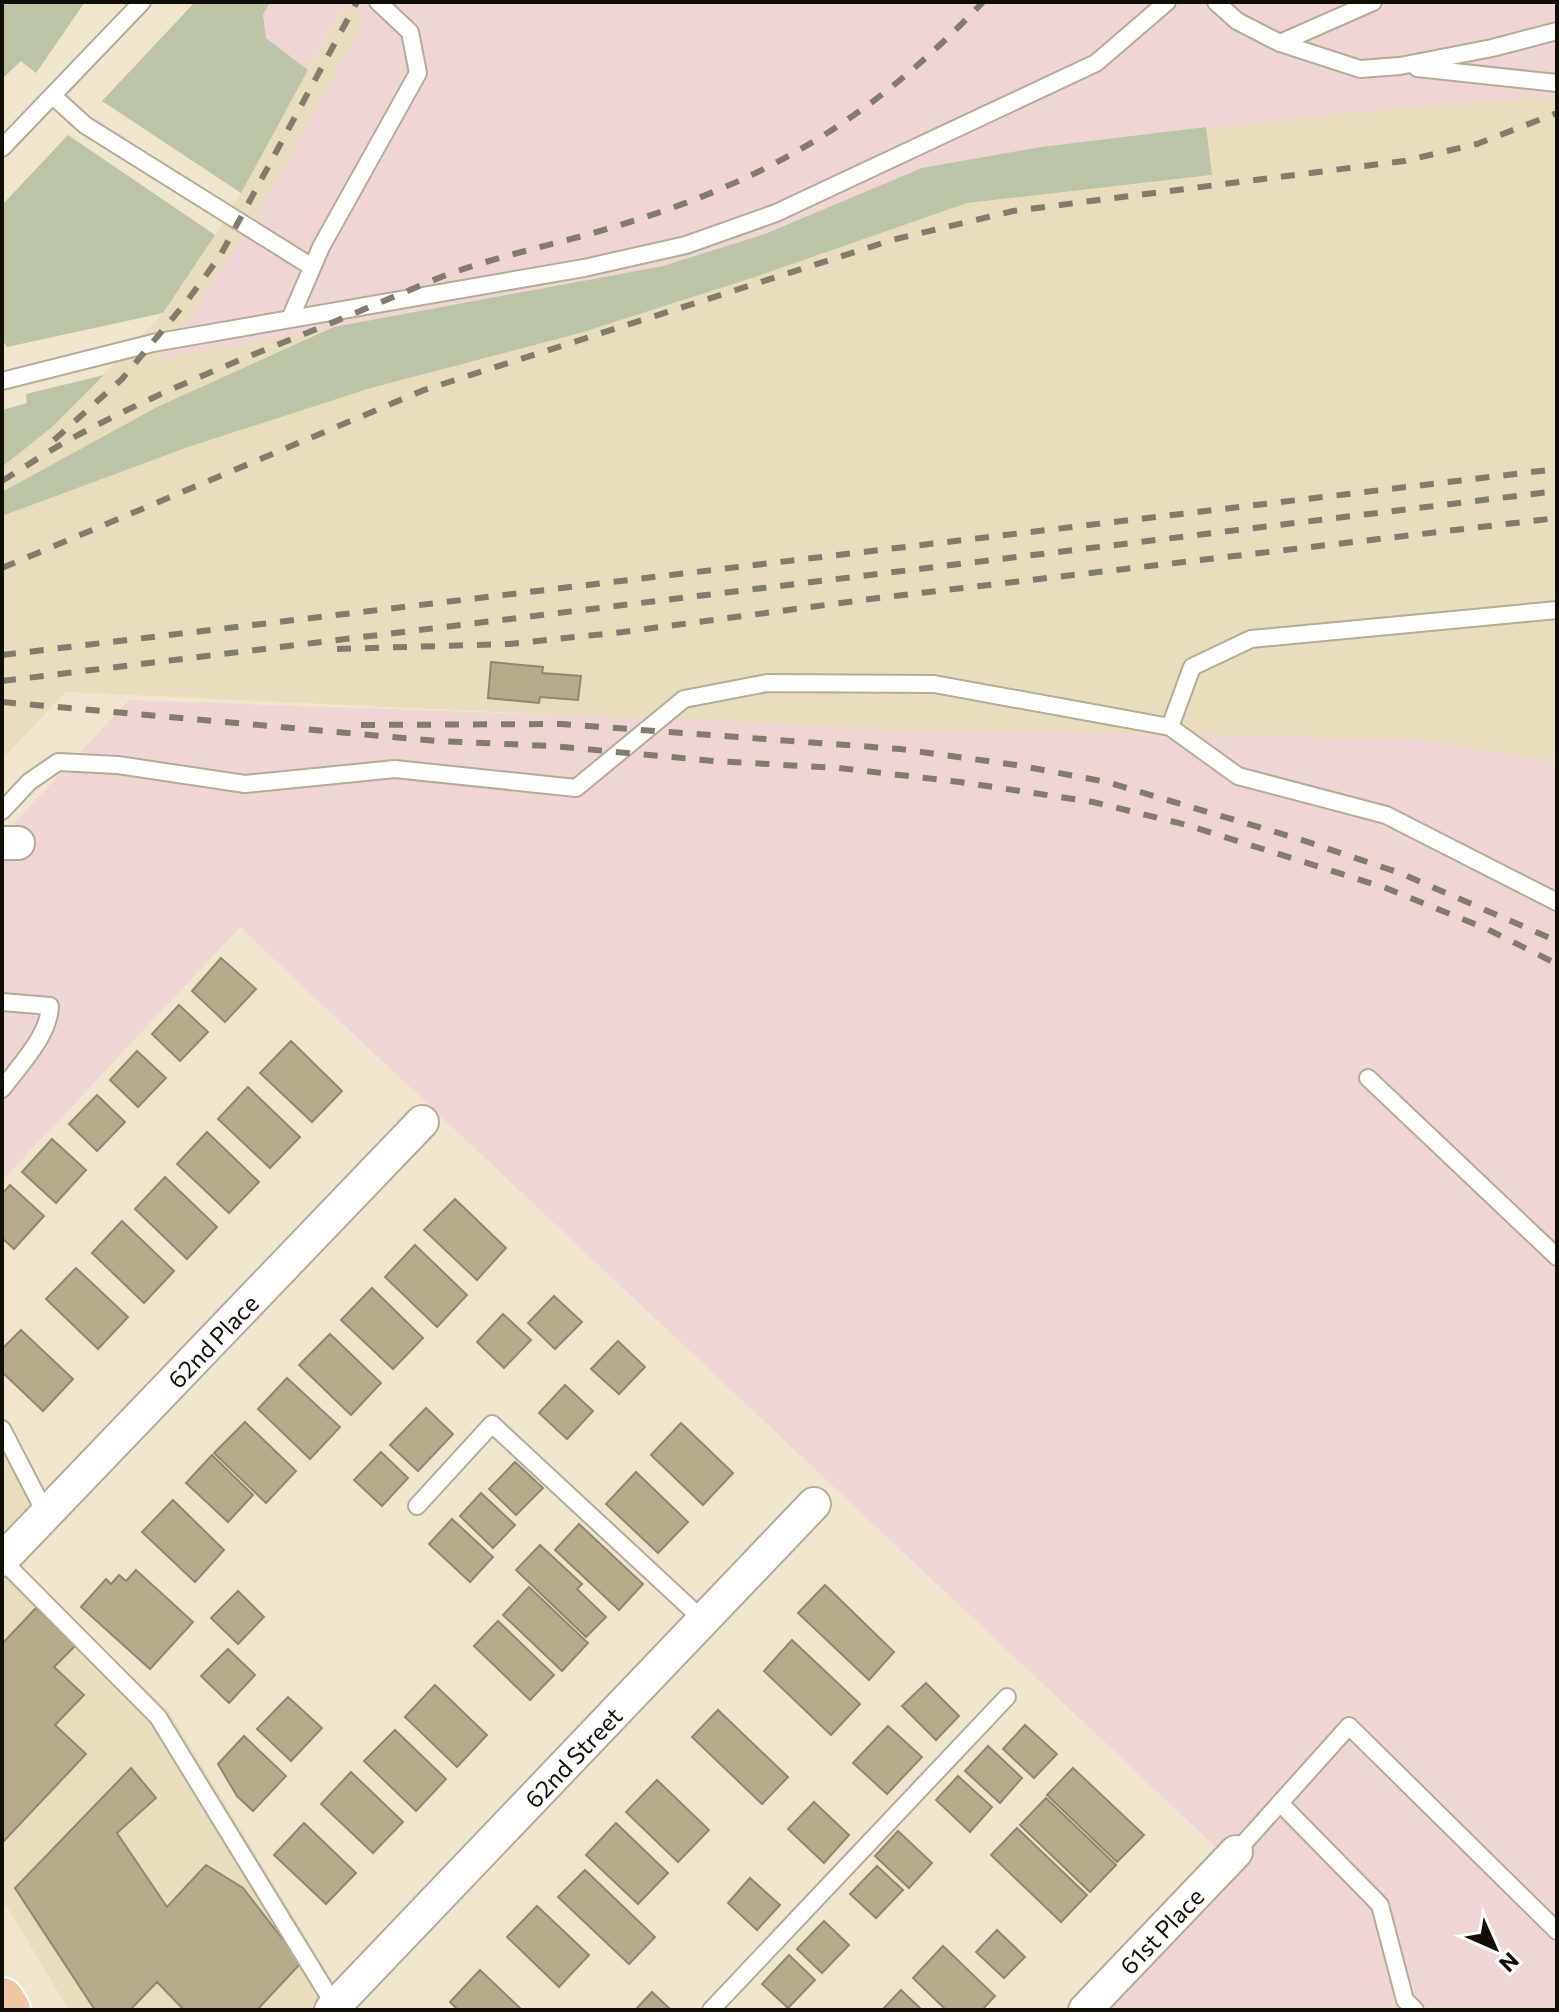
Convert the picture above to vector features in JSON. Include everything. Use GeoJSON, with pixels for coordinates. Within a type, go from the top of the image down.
{"type":"FeatureCollection","features":[{"type":"Feature","properties":{"kind":"main road"},"geometry":{"type":"LineString","coordinates":[[2,2000],[8,2010]]}},
{"type":"Feature","properties":{"kind":"street","name":"62nd Place"},"geometry":{"type":"LineString","coordinates":[[2,1560],[422,1122]]}},
{"type":"Feature","properties":{"kind":"street","name":"62nd Street"},"geometry":{"type":"LineString","coordinates":[[333,2008],[814,1504]]}},
{"type":"Feature","properties":{"kind":"street","name":"61st Place"},"geometry":{"type":"LineString","coordinates":[[1092,2008],[1236,1852]]}},
{"type":"Feature","properties":{"kind":"lane"},"geometry":{"type":"LineString","coordinates":[[2,148],[142,2]]}},
{"type":"Feature","properties":{"kind":"lane"},"geometry":{"type":"LineString","coordinates":[[290,319],[321,247],[418,73],[410,32],[378,2]]}},
{"type":"Feature","properties":{"kind":"lane"},"geometry":{"type":"LineString","coordinates":[[2,381],[153,343],[686,245],[776,213],[1096,63],[1167,2]]}},
{"type":"Feature","properties":{"kind":"lane"},"geometry":{"type":"LineString","coordinates":[[1216,2],[1237,21],[1280,43],[1360,69],[1400,66],[1492,48],[1557,31]]}},
{"type":"Feature","properties":{"kind":"lane"},"geometry":{"type":"LineString","coordinates":[[1280,43],[1373,2]]}},
{"type":"Feature","properties":{"kind":"lane"},"geometry":{"type":"LineString","coordinates":[[1400,66],[1557,83]]}},
{"type":"Feature","properties":{"kind":"lane"},"geometry":{"type":"LineString","coordinates":[[53,96],[85,125],[312,267]]}},
{"type":"Feature","properties":{"kind":"lane"},"geometry":{"type":"LineString","coordinates":[[1170,727],[1192,667],[1251,639],[1501,618],[1557,610]]}},
{"type":"Feature","properties":{"kind":"lane"},"geometry":{"type":"LineString","coordinates":[[2,811],[29,782],[58,762],[118,765],[245,784],[395,769],[576,788],[684,699],[767,683],[934,684],[1170,727],[1238,776],[1386,815],[1557,902]]}},
{"type":"Feature","properties":{"kind":"lane"},"geometry":{"type":"LineString","coordinates":[[2,1002],[50,1006],[50,1019],[2,1089]]}},
{"type":"Feature","properties":{"kind":"lane"},"geometry":{"type":"LineString","coordinates":[[1368,1078],[1557,1257]]}},
{"type":"Feature","properties":{"kind":"lane"},"geometry":{"type":"LineString","coordinates":[[417,1506],[492,1424],[703,1620]]}},
{"type":"Feature","properties":{"kind":"lane"},"geometry":{"type":"LineString","coordinates":[[2,1429],[46,1514]]}},
{"type":"Feature","properties":{"kind":"lane"},"geometry":{"type":"LineString","coordinates":[[2,1560],[158,1717],[333,2008]]}},
{"type":"Feature","properties":{"kind":"lane"},"geometry":{"type":"LineString","coordinates":[[711,2010],[1007,1697]]}},
{"type":"Feature","properties":{"kind":"lane"},"geometry":{"type":"LineString","coordinates":[[1236,1852],[1349,1726],[1557,1931]]}},
{"type":"Feature","properties":{"kind":"lane"},"geometry":{"type":"LineString","coordinates":[[1280,1803],[1380,1905],[1405,2000],[1415,2010]]}},
{"type":"Feature","properties":{"kind":"shaded area"},"geometry":{"type":"Polygon","coordinates":[[[270,2],[1557,2],[1557,99],[1542,97],[1384,109],[1041,147],[663,266],[162,359],[269,195],[366,17],[344,5],[308,70],[266,38],[263,15],[270,2]]]}},
{"type":"Feature","properties":{"kind":"shaded area"},"geometry":{"type":"Polygon","coordinates":[[[345,4],[366,17],[269,195],[163,358],[334,327],[159,406],[2,492],[2,467],[52,427],[157,320],[223,224],[345,4]]]}},
{"type":"Feature","properties":{"kind":"shaded area"},"geometry":{"type":"Polygon","coordinates":[[[1542,97],[1557,99],[1557,763],[1428,740],[908,731],[66,692],[8,753],[2,755],[2,516],[188,447],[371,388],[580,333],[755,277],[967,203],[1211,176],[1206,127],[1542,97]]]}},
{"type":"Feature","properties":{"kind":"shaded area"},"geometry":{"type":"Polygon","coordinates":[[[129,700],[729,721],[908,731],[1428,740],[1557,763],[1557,2010],[1100,2010],[1236,1866],[240,927],[2,1181],[2,836],[129,700]]]}},
{"type":"Feature","properties":{"kind":"shaded area"},"geometry":{"type":"Polygon","coordinates":[[[2,1413],[45,1500],[2,1546],[2,1413]]]}},
{"type":"Feature","properties":{"kind":"shaded area"},"geometry":{"type":"Polygon","coordinates":[[[2,1553],[169,1711],[350,2010],[69,2010],[2,1898],[2,1553]]]}},
{"type":"Feature","properties":{"kind":"green space"},"geometry":{"type":"Polygon","coordinates":[[[2,2],[85,2],[36,73],[21,61],[2,79],[2,2]]]}},
{"type":"Feature","properties":{"kind":"green space"},"geometry":{"type":"Polygon","coordinates":[[[195,2],[270,2],[263,15],[266,38],[308,70],[241,193],[102,101],[195,2]]]}},
{"type":"Feature","properties":{"kind":"green space"},"geometry":{"type":"Polygon","coordinates":[[[1206,127],[1212,175],[967,203],[755,277],[580,333],[371,388],[188,447],[2,516],[2,492],[159,406],[334,327],[663,266],[765,234],[922,168],[1041,147],[1206,127]]]}},
{"type":"Feature","properties":{"kind":"green space"},"geometry":{"type":"Polygon","coordinates":[[[68,135],[215,235],[163,313],[7,347],[2,340],[2,205],[68,135]]]}},
{"type":"Feature","properties":{"kind":"green space"},"geometry":{"type":"Polygon","coordinates":[[[104,375],[52,427],[2,467],[2,410],[27,403],[26,394],[104,375]]]}},
{"type":"Feature","properties":{"kind":"building"},"geometry":{"type":"Polygon","coordinates":[[[491,662],[543,667],[542,673],[581,676],[578,700],[540,697],[539,703],[488,698],[491,662]]]}},
{"type":"Feature","properties":{"kind":"building"},"geometry":{"type":"Polygon","coordinates":[[[221,958],[256,989],[225,1022],[192,991],[221,958]]]}},
{"type":"Feature","properties":{"kind":"building"},"geometry":{"type":"Polygon","coordinates":[[[179,1005],[208,1032],[180,1061],[152,1034],[179,1005]]]}},
{"type":"Feature","properties":{"kind":"building"},"geometry":{"type":"Polygon","coordinates":[[[291,1041],[342,1091],[312,1122],[260,1073],[291,1041]]]}},
{"type":"Feature","properties":{"kind":"building"},"geometry":{"type":"Polygon","coordinates":[[[137,1051],[166,1078],[138,1107],[110,1080],[137,1051]]]}},
{"type":"Feature","properties":{"kind":"building"},"geometry":{"type":"Polygon","coordinates":[[[248,1087],[300,1137],[270,1168],[218,1119],[248,1087]]]}},
{"type":"Feature","properties":{"kind":"building"},"geometry":{"type":"Polygon","coordinates":[[[97,1095],[125,1122],[97,1151],[69,1124],[97,1095]]]}},
{"type":"Feature","properties":{"kind":"building"},"geometry":{"type":"Polygon","coordinates":[[[207,1132],[259,1182],[229,1213],[177,1164],[207,1132]]]}},
{"type":"Feature","properties":{"kind":"building"},"geometry":{"type":"Polygon","coordinates":[[[52,1139],[86,1170],[56,1203],[22,1172],[52,1139]]]}},
{"type":"Feature","properties":{"kind":"building"},"geometry":{"type":"Polygon","coordinates":[[[165,1177],[217,1227],[187,1259],[135,1209],[165,1177]]]}},
{"type":"Feature","properties":{"kind":"building"},"geometry":{"type":"Polygon","coordinates":[[[10,1185],[44,1216],[14,1249],[2,1238],[2,1194],[10,1185]]]}},
{"type":"Feature","properties":{"kind":"building"},"geometry":{"type":"Polygon","coordinates":[[[455,1199],[506,1248],[477,1280],[424,1230],[455,1199]]]}},
{"type":"Feature","properties":{"kind":"building"},"geometry":{"type":"Polygon","coordinates":[[[122,1221],[174,1271],[144,1303],[92,1253],[122,1221]]]}},
{"type":"Feature","properties":{"kind":"building"},"geometry":{"type":"Polygon","coordinates":[[[415,1245],[467,1295],[437,1327],[385,1277],[415,1245]]]}},
{"type":"Feature","properties":{"kind":"building"},"geometry":{"type":"Polygon","coordinates":[[[76,1268],[128,1317],[98,1349],[46,1299],[76,1268]]]}},
{"type":"Feature","properties":{"kind":"building"},"geometry":{"type":"Polygon","coordinates":[[[372,1288],[423,1338],[393,1369],[341,1320],[372,1288]]]}},
{"type":"Feature","properties":{"kind":"building"},"geometry":{"type":"Polygon","coordinates":[[[554,1296],[582,1322],[555,1349],[528,1323],[554,1296]]]}},
{"type":"Feature","properties":{"kind":"building"},"geometry":{"type":"Polygon","coordinates":[[[503,1314],[531,1340],[504,1368],[477,1342],[503,1314]]]}},
{"type":"Feature","properties":{"kind":"building"},"geometry":{"type":"Polygon","coordinates":[[[21,1330],[73,1379],[43,1411],[2,1372],[2,1349],[21,1330]]]}},
{"type":"Feature","properties":{"kind":"building"},"geometry":{"type":"Polygon","coordinates":[[[330,1334],[381,1383],[351,1415],[299,1365],[330,1334]]]}},
{"type":"Feature","properties":{"kind":"building"},"geometry":{"type":"Polygon","coordinates":[[[618,1341],[645,1367],[619,1394],[591,1369],[618,1341]]]}},
{"type":"Feature","properties":{"kind":"building"},"geometry":{"type":"Polygon","coordinates":[[[287,1378],[340,1427],[310,1459],[258,1409],[287,1378]]]}},
{"type":"Feature","properties":{"kind":"building"},"geometry":{"type":"Polygon","coordinates":[[[565,1385],[593,1411],[567,1439],[539,1413],[565,1385]]]}},
{"type":"Feature","properties":{"kind":"building"},"geometry":{"type":"Polygon","coordinates":[[[426,1408],[453,1434],[418,1471],[390,1445],[426,1408]]]}},
{"type":"Feature","properties":{"kind":"building"},"geometry":{"type":"Polygon","coordinates":[[[245,1422],[296,1471],[266,1503],[214,1453],[245,1422]]]}},
{"type":"Feature","properties":{"kind":"building"},"geometry":{"type":"Polygon","coordinates":[[[681,1423],[733,1473],[703,1505],[651,1455],[681,1423]]]}},
{"type":"Feature","properties":{"kind":"building"},"geometry":{"type":"Polygon","coordinates":[[[381,1452],[408,1478],[382,1506],[354,1480],[381,1452]]]}},
{"type":"Feature","properties":{"kind":"building"},"geometry":{"type":"Polygon","coordinates":[[[212,1455],[253,1495],[228,1522],[186,1483],[212,1455]]]}},
{"type":"Feature","properties":{"kind":"building"},"geometry":{"type":"Polygon","coordinates":[[[515,1462],[543,1488],[516,1515],[489,1489],[515,1462]]]}},
{"type":"Feature","properties":{"kind":"building"},"geometry":{"type":"Polygon","coordinates":[[[636,1472],[688,1522],[658,1553],[606,1504],[636,1472]]]}},
{"type":"Feature","properties":{"kind":"building"},"geometry":{"type":"Polygon","coordinates":[[[481,1493],[515,1525],[493,1548],[460,1516],[481,1493]]]}},
{"type":"Feature","properties":{"kind":"building"},"geometry":{"type":"Polygon","coordinates":[[[173,1500],[224,1550],[195,1582],[142,1532],[173,1500]]]}},
{"type":"Feature","properties":{"kind":"building"},"geometry":{"type":"Polygon","coordinates":[[[452,1519],[493,1557],[470,1582],[429,1544],[452,1519]]]}},
{"type":"Feature","properties":{"kind":"building"},"geometry":{"type":"Polygon","coordinates":[[[579,1524],[643,1584],[619,1610],[555,1550],[579,1524]]]}},
{"type":"Feature","properties":{"kind":"building"},"geometry":{"type":"Polygon","coordinates":[[[540,1545],[582,1584],[577,1589],[606,1617],[586,1637],[516,1570],[540,1545]]]}},
{"type":"Feature","properties":{"kind":"building"},"geometry":{"type":"Polygon","coordinates":[[[136,1570],[193,1622],[150,1669],[81,1607],[106,1579],[111,1584],[119,1575],[126,1581],[136,1570]]]}},
{"type":"Feature","properties":{"kind":"building"},"geometry":{"type":"Polygon","coordinates":[[[825,1585],[894,1652],[869,1680],[798,1613],[825,1585]]]}},
{"type":"Feature","properties":{"kind":"building"},"geometry":{"type":"Polygon","coordinates":[[[529,1587],[588,1643],[562,1671],[503,1615],[529,1587]]]}},
{"type":"Feature","properties":{"kind":"building"},"geometry":{"type":"Polygon","coordinates":[[[238,1591],[264,1617],[238,1644],[211,1618],[238,1591]]]}},
{"type":"Feature","properties":{"kind":"building"},"geometry":{"type":"Polygon","coordinates":[[[36,1608],[76,1645],[54,1667],[84,1695],[55,1725],[86,1754],[2,1843],[2,1644],[36,1608]]]}},
{"type":"Feature","properties":{"kind":"building"},"geometry":{"type":"Polygon","coordinates":[[[498,1621],[554,1675],[530,1700],[474,1646],[498,1621]]]}},
{"type":"Feature","properties":{"kind":"building"},"geometry":{"type":"Polygon","coordinates":[[[792,1640],[860,1704],[831,1735],[764,1671],[792,1640]]]}},
{"type":"Feature","properties":{"kind":"building"},"geometry":{"type":"Polygon","coordinates":[[[228,1649],[255,1675],[229,1703],[201,1676],[228,1649]]]}},
{"type":"Feature","properties":{"kind":"building"},"geometry":{"type":"Polygon","coordinates":[[[926,1683],[959,1716],[936,1740],[902,1706],[926,1683]]]}},
{"type":"Feature","properties":{"kind":"building"},"geometry":{"type":"Polygon","coordinates":[[[435,1685],[487,1735],[457,1767],[405,1717],[435,1685]]]}},
{"type":"Feature","properties":{"kind":"building"},"geometry":{"type":"Polygon","coordinates":[[[288,1697],[322,1728],[291,1761],[257,1729],[288,1697]]]}},
{"type":"Feature","properties":{"kind":"building"},"geometry":{"type":"Polygon","coordinates":[[[718,1710],[788,1777],[762,1804],[692,1737],[718,1710]]]}},
{"type":"Feature","properties":{"kind":"building"},"geometry":{"type":"Polygon","coordinates":[[[1025,1725],[1057,1754],[1034,1778],[1003,1749],[1025,1725]]]}},
{"type":"Feature","properties":{"kind":"building"},"geometry":{"type":"Polygon","coordinates":[[[888,1726],[922,1757],[887,1794],[853,1763],[888,1726]]]}},
{"type":"Feature","properties":{"kind":"building"},"geometry":{"type":"Polygon","coordinates":[[[395,1730],[446,1779],[416,1811],[364,1761],[395,1730]]]}},
{"type":"Feature","properties":{"kind":"building"},"geometry":{"type":"Polygon","coordinates":[[[244,1736],[286,1776],[253,1811],[237,1796],[218,1764],[244,1736]]]}},
{"type":"Feature","properties":{"kind":"building"},"geometry":{"type":"Polygon","coordinates":[[[988,1746],[1022,1778],[1000,1803],[965,1771],[988,1746]]]}},
{"type":"Feature","properties":{"kind":"building"},"geometry":{"type":"Polygon","coordinates":[[[131,1768],[156,1798],[117,1833],[167,1907],[206,1865],[243,1888],[301,1963],[257,2010],[184,2010],[157,1982],[130,2010],[95,2010],[15,1888],[131,1768]]]}},
{"type":"Feature","properties":{"kind":"building"},"geometry":{"type":"Polygon","coordinates":[[[1073,1768],[1144,1835],[1117,1862],[1047,1795],[1073,1768]]]}},
{"type":"Feature","properties":{"kind":"building"},"geometry":{"type":"Polygon","coordinates":[[[351,1772],[403,1822],[373,1853],[321,1804],[351,1772]]]}},
{"type":"Feature","properties":{"kind":"building"},"geometry":{"type":"Polygon","coordinates":[[[958,1776],[992,1807],[970,1832],[936,1800],[958,1776]]]}},
{"type":"Feature","properties":{"kind":"building"},"geometry":{"type":"Polygon","coordinates":[[[657,1780],[709,1830],[678,1862],[626,1812],[657,1780]]]}},
{"type":"Feature","properties":{"kind":"building"},"geometry":{"type":"Polygon","coordinates":[[[1046,1798],[1116,1865],[1090,1892],[1020,1825],[1046,1798]]]}},
{"type":"Feature","properties":{"kind":"building"},"geometry":{"type":"Polygon","coordinates":[[[814,1802],[849,1835],[824,1863],[788,1829],[814,1802]]]}},
{"type":"Feature","properties":{"kind":"building"},"geometry":{"type":"Polygon","coordinates":[[[304,1823],[356,1873],[326,1904],[274,1855],[304,1823]]]}},
{"type":"Feature","properties":{"kind":"building"},"geometry":{"type":"Polygon","coordinates":[[[616,1823],[668,1873],[638,1904],[586,1855],[616,1823]]]}},
{"type":"Feature","properties":{"kind":"building"},"geometry":{"type":"Polygon","coordinates":[[[1017,1828],[1087,1895],[1061,1922],[991,1855],[1017,1828]]]}},
{"type":"Feature","properties":{"kind":"building"},"geometry":{"type":"Polygon","coordinates":[[[898,1831],[932,1863],[909,1888],[875,1856],[898,1831]]]}},
{"type":"Feature","properties":{"kind":"building"},"geometry":{"type":"Polygon","coordinates":[[[877,1866],[903,1890],[876,1918],[850,1894],[877,1866]]]}},
{"type":"Feature","properties":{"kind":"building"},"geometry":{"type":"Polygon","coordinates":[[[585,1870],[655,1937],[629,1964],[558,1897],[585,1870]]]}},
{"type":"Feature","properties":{"kind":"building"},"geometry":{"type":"Polygon","coordinates":[[[750,1878],[780,1905],[757,1930],[728,1903],[750,1878]]]}},
{"type":"Feature","properties":{"kind":"building"},"geometry":{"type":"Polygon","coordinates":[[[537,1906],[589,1955],[559,1987],[507,1937],[537,1906]]]}},
{"type":"Feature","properties":{"kind":"building"},"geometry":{"type":"Polygon","coordinates":[[[824,1921],[849,1945],[822,1973],[797,1949],[824,1921]]]}},
{"type":"Feature","properties":{"kind":"building"},"geometry":{"type":"Polygon","coordinates":[[[997,1930],[1025,1957],[1004,1978],[976,1952],[997,1930]]]}},
{"type":"Feature","properties":{"kind":"building"},"geometry":{"type":"Polygon","coordinates":[[[943,1946],[995,1996],[982,2010],[946,2010],[913,1978],[943,1946]]]}},
{"type":"Feature","properties":{"kind":"building"},"geometry":{"type":"Polygon","coordinates":[[[789,1955],[815,1980],[788,2008],[762,1984],[789,1955]]]}},
{"type":"Feature","properties":{"kind":"building"},"geometry":{"type":"Polygon","coordinates":[[[480,1970],[522,2010],[458,2010],[450,2002],[480,1970]]]}},
{"type":"Feature","properties":{"kind":"building"},"geometry":{"type":"Polygon","coordinates":[[[901,1990],[922,2010],[882,2010],[901,1990]]]}},
{"type":"Feature","properties":{"kind":"building"},"geometry":{"type":"Polygon","coordinates":[[[652,1992],[671,2010],[635,2010],[652,1992]]]}},
{"type":"Feature","properties":{"kind":"railway"},"geometry":{"type":"LineString","coordinates":[[54,440],[122,379],[220,256],[357,2]]}},
{"type":"Feature","properties":{"kind":"railway"},"geometry":{"type":"LineString","coordinates":[[2,481],[70,439],[140,404],[441,277],[666,210],[766,168],[857,113],[900,80],[983,2]]}},
{"type":"Feature","properties":{"kind":"railway"},"geometry":{"type":"LineString","coordinates":[[2,568],[424,390],[892,240],[1013,211],[1404,161],[1477,144],[1557,113]]}},
{"type":"Feature","properties":{"kind":"railway"},"geometry":{"type":"LineString","coordinates":[[2,655],[1557,469]]}},
{"type":"Feature","properties":{"kind":"railway"},"geometry":{"type":"LineString","coordinates":[[2,681],[1557,491]]}},
{"type":"Feature","properties":{"kind":"railway"},"geometry":{"type":"LineString","coordinates":[[337,649],[509,644],[623,632],[878,598],[1557,518]]}},
{"type":"Feature","properties":{"kind":"railway"},"geometry":{"type":"LineString","coordinates":[[2,702],[438,741],[552,746],[714,761],[839,768],[1093,802],[1187,825],[1386,888],[1487,929],[1557,964]]}},
{"type":"Feature","properties":{"kind":"railway"},"geometry":{"type":"LineString","coordinates":[[361,725],[561,724],[900,749],[1016,765],[1107,782],[1302,840],[1400,873],[1557,941]]}}]}
